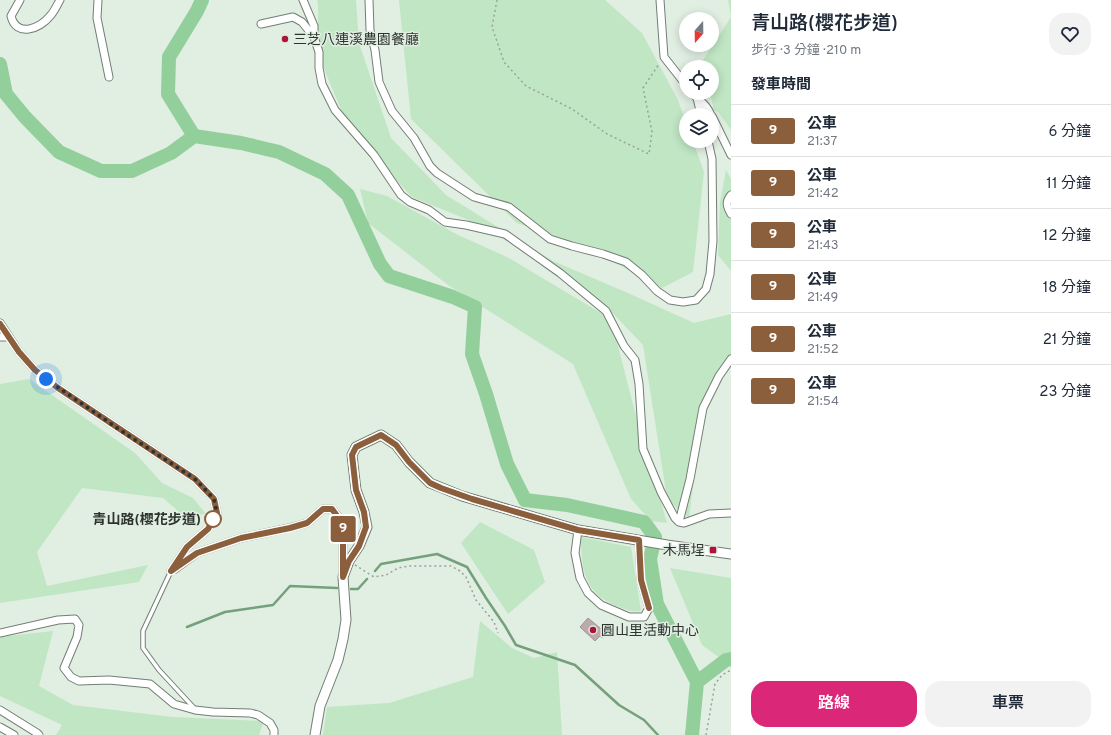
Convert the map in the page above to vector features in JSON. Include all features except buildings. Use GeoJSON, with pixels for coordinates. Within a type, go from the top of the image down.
{"type":"FeatureCollection","features":[{"type":"Feature","properties":{"kind":"street"},"geometry":{"type":"LineString","coordinates":[[20,0],[11,16],[12,24],[18,29],[28,30],[41,24],[50,17],[60,0]]}},
{"type":"Feature","properties":{"kind":"street"},"geometry":{"type":"LineString","coordinates":[[98,0],[97,18],[109,77]]}},
{"type":"Feature","properties":{"kind":"street"},"geometry":{"type":"LineString","coordinates":[[303,0],[314,26],[314,37],[319,52],[319,68],[322,84],[335,110],[374,155],[401,195],[410,202],[429,210],[445,222],[505,234],[560,273],[606,311],[624,346],[635,360],[639,384],[643,449],[661,492],[675,518],[678,522],[684,523],[708,514],[731,513]]}},
{"type":"Feature","properties":{"kind":"street"},"geometry":{"type":"LineString","coordinates":[[370,0],[370,30],[375,50],[379,82],[392,111],[414,138],[430,166],[437,173],[474,197],[509,207],[550,239],[626,262],[642,275],[657,291],[670,300],[683,302],[696,300],[706,289],[708,282],[713,233],[712,159],[710,148]]}},
{"type":"Feature","properties":{"kind":"street"},"geometry":{"type":"LineString","coordinates":[[660,0],[664,57],[679,76]]}},
{"type":"Feature","properties":{"kind":"street"},"geometry":{"type":"LineString","coordinates":[[261,24],[293,17],[302,22],[314,37]]}},
{"type":"Feature","properties":{"kind":"street"},"geometry":{"type":"LineString","coordinates":[[700,100],[708,108]]}},
{"type":"Feature","properties":{"kind":"street"},"geometry":{"type":"LineString","coordinates":[[719,130],[731,155]]}},
{"type":"Feature","properties":{"kind":"street"},"geometry":{"type":"LineString","coordinates":[[731,195],[727,199],[727,206],[731,214]]}},
{"type":"Feature","properties":{"kind":"street"},"geometry":{"type":"LineString","coordinates":[[0,324],[19,352],[35,370],[64,392],[195,479],[214,499],[217,513],[208,529],[187,547],[171,571]]}},
{"type":"Feature","properties":{"kind":"street"},"geometry":{"type":"LineString","coordinates":[[0,337],[9,337]]}},
{"type":"Feature","properties":{"kind":"street"},"geometry":{"type":"LineString","coordinates":[[678,522],[690,479],[702,408],[719,376],[731,359]]}},
{"type":"Feature","properties":{"kind":"street"},"geometry":{"type":"LineString","coordinates":[[343,577],[349,561],[359,546],[366,527],[364,512],[356,490],[352,455],[356,447],[381,435],[396,445],[409,462],[430,483],[462,496],[578,530],[731,554]]}},
{"type":"Feature","properties":{"kind":"street"},"geometry":{"type":"LineString","coordinates":[[171,571],[197,553],[241,538],[307,523],[323,509],[332,509],[340,520],[343,528],[343,577],[346,620],[338,660],[320,706],[315,735]]}},
{"type":"Feature","properties":{"kind":"street"},"geometry":{"type":"LineString","coordinates":[[578,530],[575,553],[580,578],[588,593],[601,605],[629,618],[644,617],[649,608],[641,580],[641,541]]}},
{"type":"Feature","properties":{"kind":"street"},"geometry":{"type":"LineString","coordinates":[[0,632],[58,620],[75,619],[79,625],[77,637],[64,668],[71,677],[79,681],[109,680],[150,684],[174,704],[195,710],[250,713],[258,715],[270,723],[274,730],[274,735]]}},
{"type":"Feature","properties":{"kind":"street"},"geometry":{"type":"LineString","coordinates":[[0,710],[39,735]]}},
{"type":"Feature","properties":{"kind":"street"},"geometry":{"type":"LineString","coordinates":[[0,727],[14,735]]}},
{"type":"Feature","properties":{"kind":"lane"},"geometry":{"type":"LineString","coordinates":[[171,571],[143,631],[143,648],[158,670],[195,710]]}},
{"type":"Feature","properties":{"kind":"path"},"geometry":{"type":"LineString","coordinates":[[497,0],[492,27],[504,62],[526,86],[572,109],[607,134],[649,154],[652,132],[643,88],[664,57]]}},
{"type":"Feature","properties":{"kind":"path"},"geometry":{"type":"LineString","coordinates":[[349,561],[374,577],[386,575],[398,568],[409,566],[451,566],[460,571],[466,577],[476,600],[494,622],[498,633]]}},
{"type":"Feature","properties":{"kind":"path"},"geometry":{"type":"LineString","coordinates":[[706,735],[715,684],[722,675],[731,670]]}},
{"type":"Feature","properties":{"kind":"green space"},"geometry":{"type":"Polygon","coordinates":[[[317,0],[356,0],[359,43],[391,138],[446,195],[553,261],[694,323],[731,314],[731,356],[700,418],[689,518],[678,510],[667,498],[643,345],[606,306],[559,269],[466,219],[412,197],[349,129],[318,54],[317,0]]]}},
{"type":"Feature","properties":{"kind":"green space"},"geometry":{"type":"Polygon","coordinates":[[[399,0],[605,0],[642,33],[678,100],[681,108],[679,108],[679,148],[695,148],[704,172],[693,272],[662,288],[580,244],[517,223],[411,119],[399,0]]]}},
{"type":"Feature","properties":{"kind":"green space"},"geometry":{"type":"Polygon","coordinates":[[[728,0],[731,0],[731,17],[728,0]]]}},
{"type":"Feature","properties":{"kind":"green space"},"geometry":{"type":"Polygon","coordinates":[[[731,17],[731,130],[719,113],[719,108],[714,108],[712,100],[719,100],[719,60],[703,60],[708,52],[719,52],[719,35],[731,17]]]}},
{"type":"Feature","properties":{"kind":"green space"},"geometry":{"type":"Polygon","coordinates":[[[726,170],[731,179],[731,203],[728,215],[731,218],[731,271],[718,255],[720,202],[726,170]]]}},
{"type":"Feature","properties":{"kind":"green space"},"geometry":{"type":"Polygon","coordinates":[[[360,189],[387,196],[458,235],[507,257],[611,319],[636,416],[667,523],[651,521],[631,499],[573,364],[448,285],[368,223],[360,189]]]}},
{"type":"Feature","properties":{"kind":"green space"},"geometry":{"type":"Polygon","coordinates":[[[29,379],[135,453],[162,483],[193,498],[206,514],[184,516],[163,498],[82,488],[37,552],[47,586],[148,565],[139,582],[0,603],[0,384],[29,379]]]}},
{"type":"Feature","properties":{"kind":"green space"},"geometry":{"type":"Polygon","coordinates":[[[480,522],[534,550],[545,582],[508,614],[461,543],[480,522]]]}},
{"type":"Feature","properties":{"kind":"green space"},"geometry":{"type":"Polygon","coordinates":[[[581,537],[631,547],[641,611],[629,610],[617,606],[597,595],[587,579],[584,569],[581,537]]]}},
{"type":"Feature","properties":{"kind":"green space"},"geometry":{"type":"Polygon","coordinates":[[[670,568],[731,578],[731,653],[720,658],[702,645],[670,568]]]}},
{"type":"Feature","properties":{"kind":"green space"},"geometry":{"type":"Polygon","coordinates":[[[480,621],[512,648],[534,658],[557,652],[562,735],[323,735],[327,707],[389,703],[473,677],[480,621]]]}},
{"type":"Feature","properties":{"kind":"green space"},"geometry":{"type":"Polygon","coordinates":[[[53,631],[39,686],[73,705],[173,717],[264,721],[259,735],[56,735],[62,725],[0,696],[0,637],[53,631]]]}},
{"type":"Feature","properties":{"kind":"waterway"},"geometry":{"type":"LineString","coordinates":[[194,136],[168,94],[169,57],[202,0]]}},
{"type":"Feature","properties":{"kind":"waterway"},"geometry":{"type":"LineString","coordinates":[[0,64],[6,94],[25,117],[59,152],[101,171],[132,171],[171,153],[194,136],[241,143],[279,152],[325,174],[348,195],[380,264],[389,276],[453,297],[475,307],[472,354],[486,394],[507,464],[525,500],[567,505],[644,522],[655,537],[650,559],[657,604],[697,682]]}},
{"type":"Feature","properties":{"kind":"waterway"},"geometry":{"type":"LineString","coordinates":[[375,571],[381,564],[437,554],[467,567],[516,645],[575,665],[619,705],[644,720],[658,735]]}},
{"type":"Feature","properties":{"kind":"waterway"},"geometry":{"type":"LineString","coordinates":[[351,589],[358,589],[367,579]]}},
{"type":"Feature","properties":{"kind":"waterway"},"geometry":{"type":"LineString","coordinates":[[187,627],[225,612],[273,605],[290,586],[337,588]]}},
{"type":"Feature","properties":{"kind":"waterway"},"geometry":{"type":"LineString","coordinates":[[697,682],[726,660],[731,659]]}},
{"type":"Feature","properties":{"kind":"waterway"},"geometry":{"type":"LineString","coordinates":[[692,735],[697,682]]}},
{"type":"Feature","properties":{"kind":"bus line","name":"9"},"geometry":{"type":"LineString","coordinates":[[0,324],[19,352],[35,370],[58,388],[195,479],[214,499],[217,513],[208,529],[187,547],[171,571],[197,553],[241,538],[307,523],[323,509],[332,509],[340,520],[343,528],[343,577],[349,561],[359,546],[366,527],[364,512],[356,490],[352,455],[356,447],[381,435],[396,445],[409,462],[430,483],[441,488],[462,496],[578,530],[639,540],[641,580],[649,608]]}},
{"type":"Feature","properties":{"kind":"place","name":"三芝八連溪農園餐廳"},"geometry":{"type":"Point","coordinates":[285,39]}},
{"type":"Feature","properties":{"kind":"place","name":"青山路(櫻花步道)"},"geometry":{"type":"Point","coordinates":[213,519]}},
{"type":"Feature","properties":{"kind":"place","name":"木馬埕"},"geometry":{"type":"Point","coordinates":[713,550]}},
{"type":"Feature","properties":{"kind":"place","name":"圓山里活動中心"},"geometry":{"type":"Point","coordinates":[593,630]}},
{"type":"Feature","properties":{"kind":"route"},"geometry":{"type":"LineString","coordinates":[[46,379],[195,479],[214,499],[217,513],[212,521],[213,519]]}}]}
